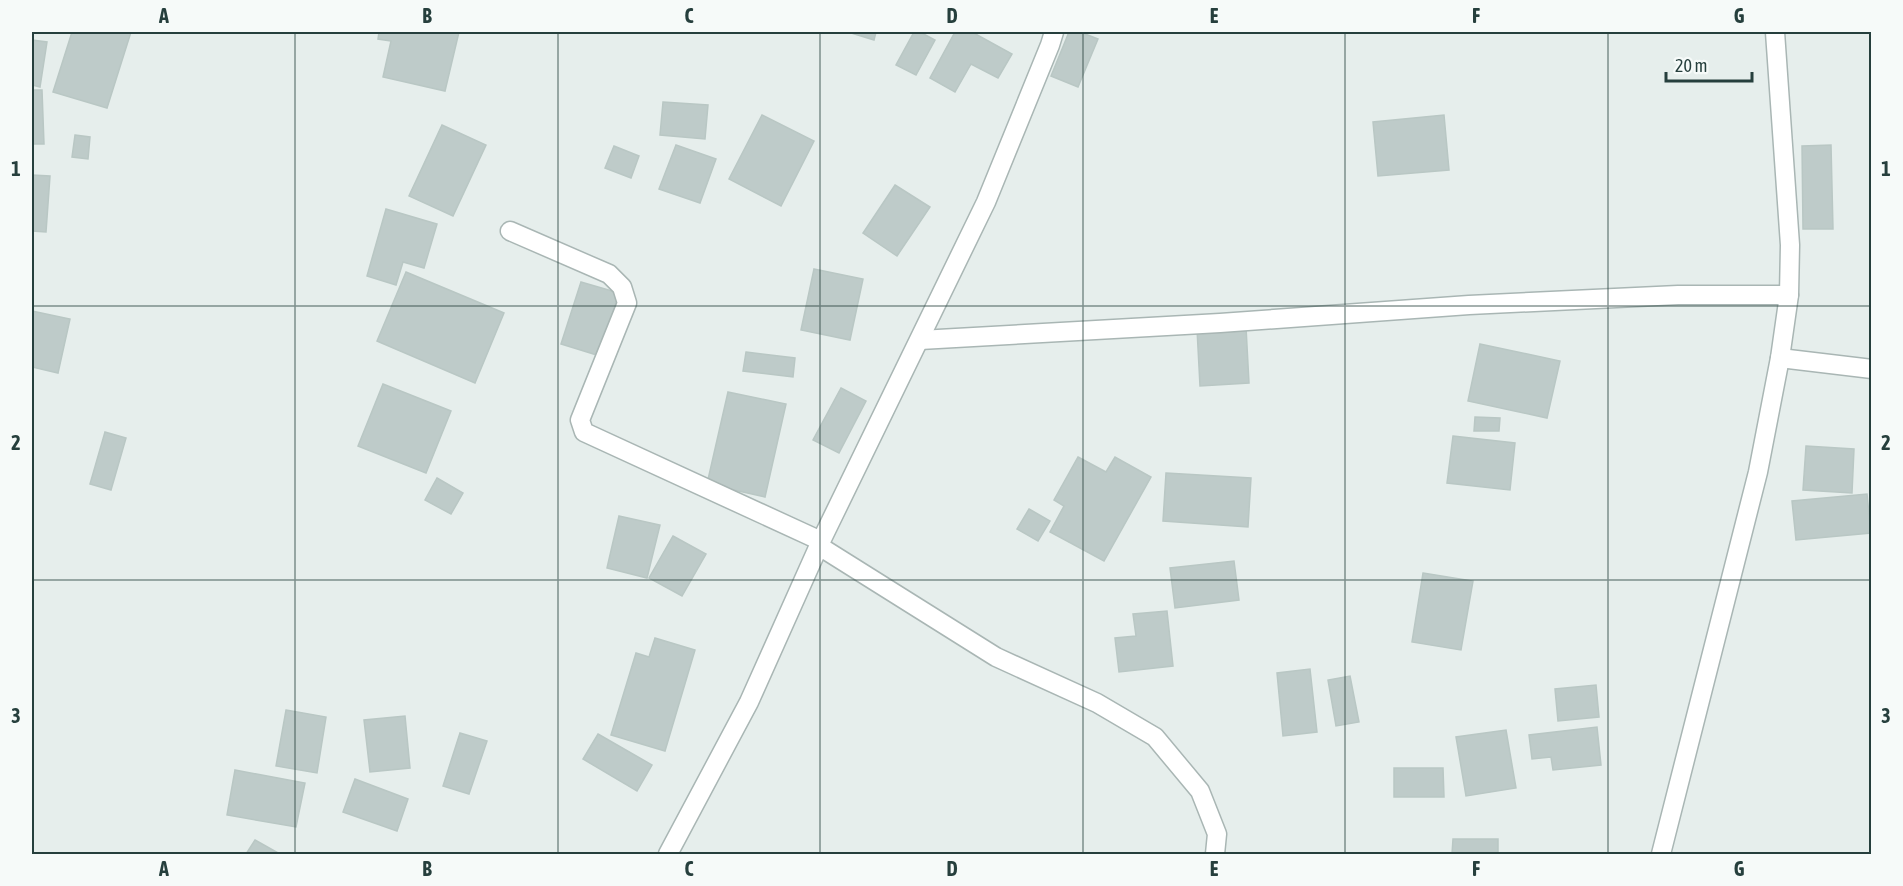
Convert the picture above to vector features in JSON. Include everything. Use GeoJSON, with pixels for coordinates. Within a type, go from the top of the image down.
{"type":"FeatureCollection","features":[{"type":"Feature","properties":{"kind":"street"},"geometry":{"type":"LineString","coordinates":[[668,855],[749,702],[820,543],[986,202],[1054,32]]}},
{"type":"Feature","properties":{"kind":"street"},"geometry":{"type":"LineString","coordinates":[[1661,855],[1758,472],[1780,357],[1789,295],[1790,245],[1776,32]]}},
{"type":"Feature","properties":{"kind":"street"},"geometry":{"type":"LineString","coordinates":[[510,231],[609,274],[622,287],[627,303],[580,420],[584,432],[820,543],[996,657],[1097,703],[1155,737],[1200,791],[1217,834],[1215,855]]}},
{"type":"Feature","properties":{"kind":"street"},"geometry":{"type":"LineString","coordinates":[[920,340],[1220,323],[1469,305],[1678,295],[1789,295]]}},
{"type":"Feature","properties":{"kind":"street"},"geometry":{"type":"LineString","coordinates":[[1780,357],[1872,369]]}},
{"type":"Feature","properties":{"kind":"building"},"geometry":{"type":"Polygon","coordinates":[[[72,32],[131,32],[107,108],[53,92],[72,32]]]}},
{"type":"Feature","properties":{"kind":"building"},"geometry":{"type":"Polygon","coordinates":[[[379,32],[459,32],[445,91],[383,77],[391,41],[378,39],[379,32]]]}},
{"type":"Feature","properties":{"kind":"building"},"geometry":{"type":"Polygon","coordinates":[[[848,32],[876,32],[874,40],[848,32]]]}},
{"type":"Feature","properties":{"kind":"building"},"geometry":{"type":"Polygon","coordinates":[[[914,32],[920,32],[935,40],[916,75],[896,65],[914,32]]]}},
{"type":"Feature","properties":{"kind":"building"},"geometry":{"type":"Polygon","coordinates":[[[955,32],[972,32],[1012,54],[998,78],[971,64],[955,92],[930,78],[955,32]]]}},
{"type":"Feature","properties":{"kind":"building"},"geometry":{"type":"Polygon","coordinates":[[[1069,32],[1080,32],[1098,39],[1078,87],[1051,76],[1069,32]]]}},
{"type":"Feature","properties":{"kind":"building"},"geometry":{"type":"Polygon","coordinates":[[[32,40],[47,42],[40,87],[32,85],[32,40]]]}},
{"type":"Feature","properties":{"kind":"building"},"geometry":{"type":"Polygon","coordinates":[[[32,90],[42,90],[44,144],[32,144],[32,90]]]}},
{"type":"Feature","properties":{"kind":"building"},"geometry":{"type":"Polygon","coordinates":[[[663,102],[708,105],[705,139],[660,135],[663,102]]]}},
{"type":"Feature","properties":{"kind":"building"},"geometry":{"type":"Polygon","coordinates":[[[762,115],[814,141],[781,206],[729,179],[762,115]]]}},
{"type":"Feature","properties":{"kind":"building"},"geometry":{"type":"Polygon","coordinates":[[[1444,115],[1449,170],[1378,176],[1373,122],[1444,115]]]}},
{"type":"Feature","properties":{"kind":"building"},"geometry":{"type":"Polygon","coordinates":[[[442,125],[486,145],[453,216],[409,196],[442,125]]]}},
{"type":"Feature","properties":{"kind":"building"},"geometry":{"type":"Polygon","coordinates":[[[75,135],[90,137],[88,159],[72,157],[75,135]]]}},
{"type":"Feature","properties":{"kind":"building"},"geometry":{"type":"Polygon","coordinates":[[[676,145],[716,159],[700,203],[659,189],[676,145]]]}},
{"type":"Feature","properties":{"kind":"building"},"geometry":{"type":"Polygon","coordinates":[[[1831,145],[1833,229],[1803,229],[1802,146],[1831,145]]]}},
{"type":"Feature","properties":{"kind":"building"},"geometry":{"type":"Polygon","coordinates":[[[614,146],[639,156],[631,178],[605,168],[614,146]]]}},
{"type":"Feature","properties":{"kind":"building"},"geometry":{"type":"Polygon","coordinates":[[[32,175],[50,176],[46,232],[32,231],[32,175]]]}},
{"type":"Feature","properties":{"kind":"building"},"geometry":{"type":"Polygon","coordinates":[[[895,185],[930,207],[897,256],[863,233],[895,185]]]}},
{"type":"Feature","properties":{"kind":"building"},"geometry":{"type":"Polygon","coordinates":[[[386,209],[437,224],[424,268],[403,262],[396,285],[367,276],[386,209]]]}},
{"type":"Feature","properties":{"kind":"building"},"geometry":{"type":"Polygon","coordinates":[[[814,269],[863,279],[850,340],[801,330],[814,269]]]}},
{"type":"Feature","properties":{"kind":"building"},"geometry":{"type":"Polygon","coordinates":[[[406,272],[504,313],[475,383],[377,341],[406,272]]]}},
{"type":"Feature","properties":{"kind":"building"},"geometry":{"type":"Polygon","coordinates":[[[581,282],[619,293],[600,356],[561,344],[581,282]]]}},
{"type":"Feature","properties":{"kind":"building"},"geometry":{"type":"Polygon","coordinates":[[[32,311],[70,319],[58,373],[32,367],[32,311]]]}},
{"type":"Feature","properties":{"kind":"building"},"geometry":{"type":"Polygon","coordinates":[[[1246,327],[1249,383],[1200,386],[1197,329],[1246,327]]]}},
{"type":"Feature","properties":{"kind":"building"},"geometry":{"type":"Polygon","coordinates":[[[1480,344],[1560,361],[1547,418],[1468,401],[1480,344]]]}},
{"type":"Feature","properties":{"kind":"building"},"geometry":{"type":"Polygon","coordinates":[[[746,352],[795,358],[793,377],[743,371],[746,352]]]}},
{"type":"Feature","properties":{"kind":"building"},"geometry":{"type":"Polygon","coordinates":[[[383,384],[451,411],[426,473],[358,446],[383,384]]]}},
{"type":"Feature","properties":{"kind":"building"},"geometry":{"type":"Polygon","coordinates":[[[841,388],[866,401],[839,453],[813,440],[841,388]]]}},
{"type":"Feature","properties":{"kind":"building"},"geometry":{"type":"Polygon","coordinates":[[[728,392],[786,404],[765,497],[707,484],[728,392]]]}},
{"type":"Feature","properties":{"kind":"building"},"geometry":{"type":"Polygon","coordinates":[[[1475,417],[1500,418],[1499,431],[1474,431],[1475,417]]]}},
{"type":"Feature","properties":{"kind":"building"},"geometry":{"type":"Polygon","coordinates":[[[105,432],[126,438],[111,490],[90,484],[105,432]]]}},
{"type":"Feature","properties":{"kind":"building"},"geometry":{"type":"Polygon","coordinates":[[[1453,436],[1515,443],[1510,490],[1447,483],[1453,436]]]}},
{"type":"Feature","properties":{"kind":"building"},"geometry":{"type":"Polygon","coordinates":[[[1806,446],[1854,449],[1852,493],[1803,490],[1806,446]]]}},
{"type":"Feature","properties":{"kind":"building"},"geometry":{"type":"Polygon","coordinates":[[[1078,457],[1106,472],[1115,457],[1151,477],[1104,561],[1050,532],[1064,506],[1054,500],[1078,457]]]}},
{"type":"Feature","properties":{"kind":"building"},"geometry":{"type":"Polygon","coordinates":[[[1166,473],[1251,478],[1248,527],[1163,521],[1166,473]]]}},
{"type":"Feature","properties":{"kind":"building"},"geometry":{"type":"Polygon","coordinates":[[[437,478],[463,493],[451,514],[425,500],[437,478]]]}},
{"type":"Feature","properties":{"kind":"building"},"geometry":{"type":"Polygon","coordinates":[[[1867,494],[1871,533],[1796,540],[1792,501],[1867,494]]]}},
{"type":"Feature","properties":{"kind":"building"},"geometry":{"type":"Polygon","coordinates":[[[1029,509],[1050,521],[1038,541],[1017,529],[1029,509]]]}},
{"type":"Feature","properties":{"kind":"building"},"geometry":{"type":"Polygon","coordinates":[[[619,516],[660,525],[647,578],[607,568],[619,516]]]}},
{"type":"Feature","properties":{"kind":"building"},"geometry":{"type":"Polygon","coordinates":[[[673,536],[706,554],[682,596],[649,578],[673,536]]]}},
{"type":"Feature","properties":{"kind":"building"},"geometry":{"type":"Polygon","coordinates":[[[1234,561],[1239,600],[1175,608],[1170,568],[1234,561]]]}},
{"type":"Feature","properties":{"kind":"building"},"geometry":{"type":"Polygon","coordinates":[[[1423,573],[1473,581],[1461,650],[1412,642],[1423,573]]]}},
{"type":"Feature","properties":{"kind":"building"},"geometry":{"type":"Polygon","coordinates":[[[1167,611],[1173,666],[1119,672],[1115,638],[1136,636],[1133,614],[1167,611]]]}},
{"type":"Feature","properties":{"kind":"building"},"geometry":{"type":"Polygon","coordinates":[[[655,638],[695,650],[665,751],[611,735],[636,653],[649,657],[655,638]]]}},
{"type":"Feature","properties":{"kind":"building"},"geometry":{"type":"Polygon","coordinates":[[[1310,669],[1317,732],[1283,736],[1277,673],[1310,669]]]}},
{"type":"Feature","properties":{"kind":"building"},"geometry":{"type":"Polygon","coordinates":[[[1350,676],[1359,722],[1336,726],[1328,680],[1350,676]]]}},
{"type":"Feature","properties":{"kind":"building"},"geometry":{"type":"Polygon","coordinates":[[[1596,685],[1599,717],[1558,721],[1555,689],[1596,685]]]}},
{"type":"Feature","properties":{"kind":"building"},"geometry":{"type":"Polygon","coordinates":[[[286,710],[326,717],[317,773],[276,766],[286,710]]]}},
{"type":"Feature","properties":{"kind":"building"},"geometry":{"type":"Polygon","coordinates":[[[405,716],[410,768],[370,772],[364,720],[405,716]]]}},
{"type":"Feature","properties":{"kind":"building"},"geometry":{"type":"Polygon","coordinates":[[[1597,727],[1601,765],[1553,770],[1551,757],[1532,759],[1529,735],[1597,727]]]}},
{"type":"Feature","properties":{"kind":"building"},"geometry":{"type":"Polygon","coordinates":[[[1506,730],[1516,788],[1466,796],[1456,737],[1506,730]]]}},
{"type":"Feature","properties":{"kind":"building"},"geometry":{"type":"Polygon","coordinates":[[[460,733],[487,741],[469,794],[443,786],[460,733]]]}},
{"type":"Feature","properties":{"kind":"building"},"geometry":{"type":"Polygon","coordinates":[[[598,734],[652,765],[637,791],[583,759],[598,734]]]}},
{"type":"Feature","properties":{"kind":"building"},"geometry":{"type":"Polygon","coordinates":[[[1394,768],[1443,768],[1444,797],[1394,797],[1394,768]]]}},
{"type":"Feature","properties":{"kind":"building"},"geometry":{"type":"Polygon","coordinates":[[[235,770],[305,783],[296,827],[227,815],[235,770]]]}},
{"type":"Feature","properties":{"kind":"building"},"geometry":{"type":"Polygon","coordinates":[[[355,779],[408,799],[397,831],[343,812],[355,779]]]}},
{"type":"Feature","properties":{"kind":"building"},"geometry":{"type":"Polygon","coordinates":[[[1453,839],[1498,839],[1498,854],[1452,854],[1453,839]]]}},
{"type":"Feature","properties":{"kind":"building"},"geometry":{"type":"Polygon","coordinates":[[[255,840],[280,854],[246,854],[255,840]]]}}]}
